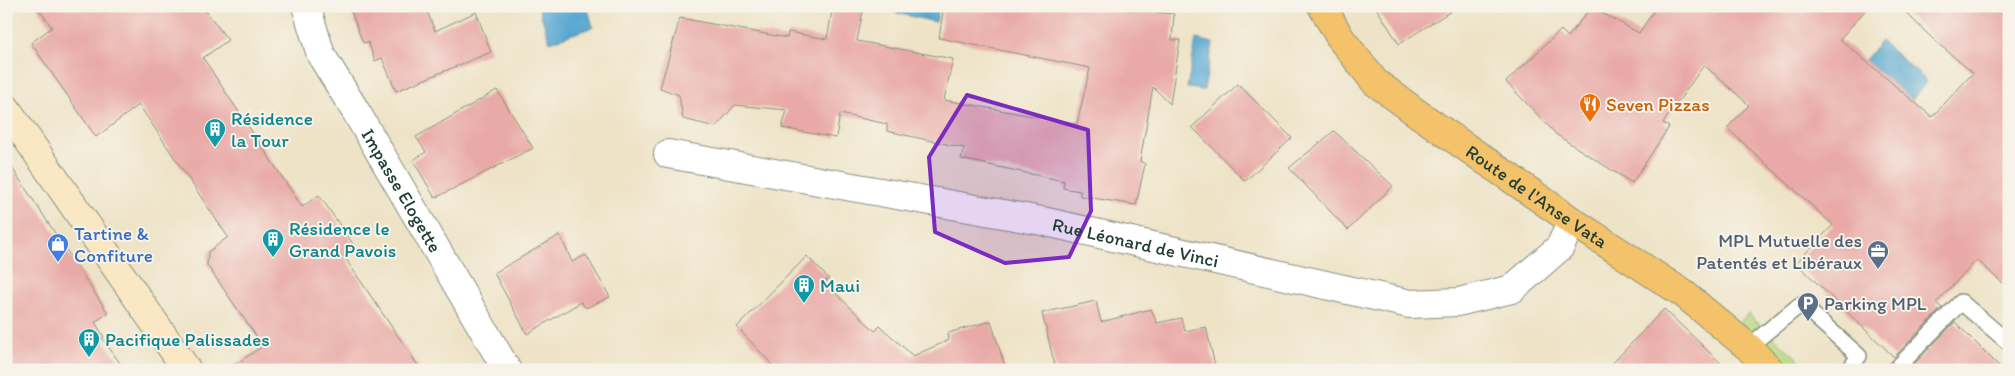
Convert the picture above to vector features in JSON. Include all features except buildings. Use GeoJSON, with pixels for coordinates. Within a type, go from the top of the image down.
{"type":"FeatureCollection","features":[{"type":"Feature","properties":{"kind":"main road","name":"Route de l'Anse Vata"},"geometry":{"type":"LineString","coordinates":[[1322,6],[1341,39],[1375,82],[1572,222],[1684,294],[1748,347],[1770,370]]}},
{"type":"Feature","properties":{"kind":"street","name":"Impasse Elogette"},"geometry":{"type":"LineString","coordinates":[[306,6],[321,55],[507,370]]}},
{"type":"Feature","properties":{"kind":"street"},"geometry":{"type":"LineString","coordinates":[[6,108],[187,370]]}},
{"type":"Feature","properties":{"kind":"street","name":"Rue Léonard de Vinci"},"geometry":{"type":"LineString","coordinates":[[668,154],[1042,221],[1410,304],[1458,302],[1512,289],[1560,248],[1572,222]]}},
{"type":"Feature","properties":{"kind":"lane"},"geometry":{"type":"LineString","coordinates":[[1894,370],[1961,302],[2009,343]]}},
{"type":"Feature","properties":{"kind":"lane"},"geometry":{"type":"LineString","coordinates":[[1748,347],[1801,304],[1859,356],[1849,370]]}},
{"type":"Feature","properties":{"kind":"highlighted area"},"geometry":{"type":"Polygon","coordinates":[[[967,95],[1088,130],[1091,211],[1069,257],[1005,263],[935,232],[929,157],[967,95]]]}},
{"type":"Feature","properties":{"kind":"green space"},"geometry":{"type":"Polygon","coordinates":[[[1748,314],[1810,370],[1784,370],[1739,323],[1748,314]]]}},
{"type":"Feature","properties":{"kind":"water"},"geometry":{"type":"Polygon","coordinates":[[[538,6],[587,6],[593,27],[550,42],[538,6]]]}},
{"type":"Feature","properties":{"kind":"water"},"geometry":{"type":"Polygon","coordinates":[[[897,6],[940,6],[936,22],[896,13],[897,6]]]}},
{"type":"Feature","properties":{"kind":"water"},"geometry":{"type":"Polygon","coordinates":[[[1196,39],[1213,43],[1204,90],[1187,88],[1196,39]]]}},
{"type":"Feature","properties":{"kind":"water"},"geometry":{"type":"Polygon","coordinates":[[[1881,41],[1927,81],[1912,100],[1865,60],[1881,41]]]}},
{"type":"Feature","properties":{"kind":"place","name":"Seven Pizzas"},"geometry":{"type":"Point","coordinates":[1590,123]}},
{"type":"Feature","properties":{"kind":"place","name":"Résidence la Tour"},"geometry":{"type":"Point","coordinates":[215,148]}},
{"type":"Feature","properties":{"kind":"place","name":"Résidence le Grand Pavois"},"geometry":{"type":"Point","coordinates":[273,258]}},
{"type":"Feature","properties":{"kind":"place","name":"Tartine & Confiture"},"geometry":{"type":"Point","coordinates":[58,263]}},
{"type":"Feature","properties":{"kind":"place","name":"MPL Mutuelle des Patentés et Libéraux"},"geometry":{"type":"Point","coordinates":[1878,270]}},
{"type":"Feature","properties":{"kind":"place","name":"Maui"},"geometry":{"type":"Point","coordinates":[804,304]}},
{"type":"Feature","properties":{"kind":"place","name":"Parking MPL"},"geometry":{"type":"Point","coordinates":[1808,322]}},
{"type":"Feature","properties":{"kind":"place","name":"Pacifique Palissades"},"geometry":{"type":"Point","coordinates":[89,358]}}]}
